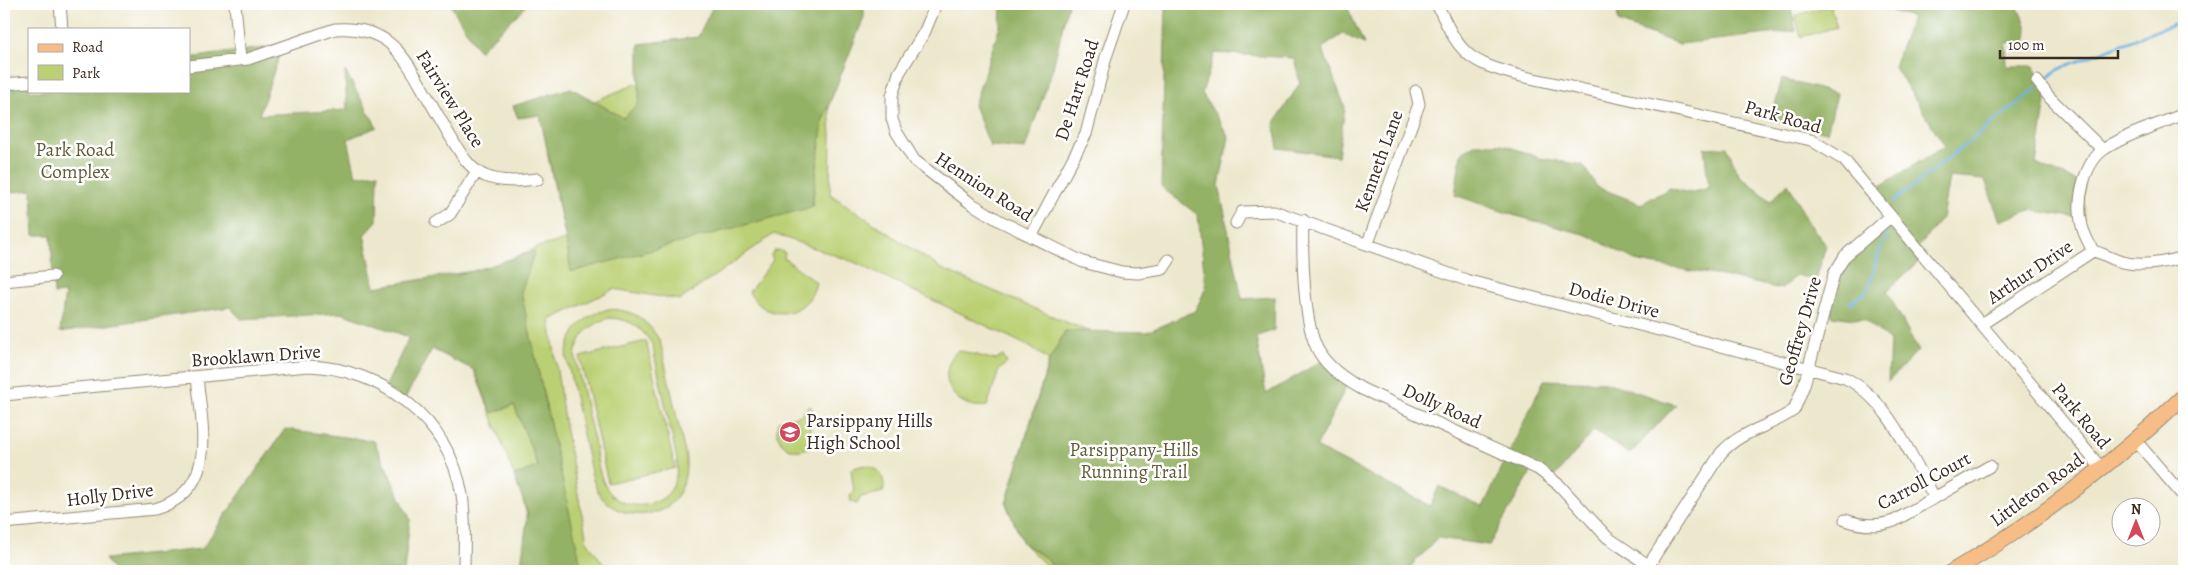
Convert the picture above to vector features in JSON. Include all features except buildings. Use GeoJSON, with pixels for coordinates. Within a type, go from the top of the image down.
{"type":"FeatureCollection","features":[{"type":"Feature","properties":{"kind":"main road","name":"Littleton Road"},"geometry":{"type":"LineString","coordinates":[[2139,439],[2184,396]]}},
{"type":"Feature","properties":{"kind":"main road","name":"Littleton Road"},"geometry":{"type":"LineString","coordinates":[[1953,571],[1992,548],[2184,406]]}},
{"type":"Feature","properties":{"kind":"street"},"geometry":{"type":"LineString","coordinates":[[60,4],[62,28]]}},
{"type":"Feature","properties":{"kind":"street"},"geometry":{"type":"LineString","coordinates":[[235,4],[240,60]]}},
{"type":"Feature","properties":{"kind":"street","name":"Hennion Road"},"geometry":{"type":"LineString","coordinates":[[936,4],[925,31],[894,85],[891,108],[896,131],[921,168],[1000,222],[1083,262],[1122,272],[1138,273],[1163,269],[1169,260]]}},
{"type":"Feature","properties":{"kind":"street","name":"De Hart Road"},"geometry":{"type":"LineString","coordinates":[[1031,237],[1086,134],[1106,57],[1124,4]]}},
{"type":"Feature","properties":{"kind":"street","name":"Park Road"},"geometry":{"type":"LineString","coordinates":[[1437,4],[1457,44],[1470,58],[1483,65],[1521,76],[1811,140],[1844,160],[2101,468]]}},
{"type":"Feature","properties":{"kind":"street","name":"Fairview Place"},"geometry":{"type":"LineString","coordinates":[[190,66],[240,60],[280,49],[335,30],[360,30],[379,36],[397,48],[405,58],[459,152],[477,171],[509,182],[538,179]]}},
{"type":"Feature","properties":{"kind":"street"},"geometry":{"type":"LineString","coordinates":[[4,84],[28,82]]}},
{"type":"Feature","properties":{"kind":"street"},"geometry":{"type":"LineString","coordinates":[[2040,86],[2103,150]]}},
{"type":"Feature","properties":{"kind":"street","name":"Kenneth Lane"},"geometry":{"type":"LineString","coordinates":[[1368,243],[1419,104],[1416,91]]}},
{"type":"Feature","properties":{"kind":"street"},"geometry":{"type":"LineString","coordinates":[[2093,251],[2082,225],[2081,196],[2087,172],[2103,150],[2126,138],[2184,114]]}},
{"type":"Feature","properties":{"kind":"street"},"geometry":{"type":"LineString","coordinates":[[436,223],[450,214],[477,171]]}},
{"type":"Feature","properties":{"kind":"street","name":"Dodie Drive"},"geometry":{"type":"LineString","coordinates":[[1236,223],[1242,212],[1274,211],[1368,243],[1469,281],[1840,376],[1856,383],[1881,405],[1935,498]]}},
{"type":"Feature","properties":{"kind":"street","name":"Geoffrey Drive"},"geometry":{"type":"LineString","coordinates":[[1653,568],[1721,453],[1751,430],[1787,415],[1794,410],[1800,398],[1834,274],[1845,256],[1891,216]]}},
{"type":"Feature","properties":{"kind":"street","name":"Dolly Road"},"geometry":{"type":"LineString","coordinates":[[1302,220],[1303,262],[1312,337],[1325,361],[1343,377],[1362,389],[1538,469],[1559,485],[1607,537],[1653,568]]}},
{"type":"Feature","properties":{"kind":"street","name":"Arthur Drive"},"geometry":{"type":"LineString","coordinates":[[1982,324],[2093,251],[2121,262],[2132,263],[2157,264],[2184,257]]}},
{"type":"Feature","properties":{"kind":"street"},"geometry":{"type":"LineString","coordinates":[[4,281],[53,276]]}},
{"type":"Feature","properties":{"kind":"street","name":"Brooklawn Drive"},"geometry":{"type":"LineString","coordinates":[[4,395],[197,377],[270,368],[326,367],[361,376],[385,387],[408,402],[430,425],[444,445],[457,476],[462,494],[464,571]]}},
{"type":"Feature","properties":{"kind":"street","name":"Holly Drive"},"geometry":{"type":"LineString","coordinates":[[4,523],[155,509],[176,500],[190,487],[203,460],[197,377]]}},
{"type":"Feature","properties":{"kind":"street"},"geometry":{"type":"LineString","coordinates":[[2139,439],[2184,497]]}},
{"type":"Feature","properties":{"kind":"street","name":"Carroll Court"},"geometry":{"type":"LineString","coordinates":[[1845,520],[1866,525],[1882,525],[1894,521],[1990,466]]}},
{"type":"Feature","properties":{"kind":"green space"},"geometry":{"type":"Polygon","coordinates":[[[450,4],[521,4],[526,6],[479,51],[450,4]]]}},
{"type":"Feature","properties":{"kind":"green space"},"geometry":{"type":"Polygon","coordinates":[[[714,4],[864,4],[864,17],[823,120],[812,207],[571,272],[540,115],[518,118],[513,106],[571,88],[624,118],[639,102],[639,44],[698,37],[714,4]]]}},
{"type":"Feature","properties":{"kind":"green space"},"geometry":{"type":"Polygon","coordinates":[[[1001,4],[1068,4],[1053,68],[1025,149],[990,146],[974,105],[1000,26],[1001,4]]]}},
{"type":"Feature","properties":{"kind":"green space"},"geometry":{"type":"Polygon","coordinates":[[[1166,4],[1346,4],[1364,44],[1343,34],[1322,48],[1345,107],[1338,156],[1278,148],[1274,124],[1300,83],[1294,58],[1215,53],[1202,93],[1229,137],[1219,185],[1242,299],[1275,297],[1274,330],[1256,337],[1266,394],[1325,359],[1349,381],[1316,447],[1430,506],[1439,486],[1483,507],[1544,380],[1606,382],[1676,405],[1630,454],[1594,430],[1554,478],[1534,467],[1489,545],[1438,538],[1406,571],[1055,571],[1047,559],[1023,543],[1006,504],[1049,361],[1065,331],[1147,332],[1195,311],[1206,288],[1198,215],[1161,187],[1166,4]]]}},
{"type":"Feature","properties":{"kind":"green space"},"geometry":{"type":"Polygon","coordinates":[[[1617,4],[1792,4],[1790,5],[1796,31],[1679,44],[1618,22],[1617,4]]]}},
{"type":"Feature","properties":{"kind":"green space"},"geometry":{"type":"Polygon","coordinates":[[[1870,4],[2016,4],[2027,27],[2026,42],[2006,43],[2007,66],[2034,66],[2047,94],[2036,164],[2084,184],[2084,219],[2030,210],[2000,221],[1985,180],[1949,177],[1942,218],[1918,247],[1926,255],[1887,291],[1918,350],[1888,382],[1890,341],[1865,320],[1832,316],[1828,294],[1845,255],[1892,217],[1872,191],[1945,146],[1894,66],[1912,17],[1870,4]]]}},
{"type":"Feature","properties":{"kind":"green space"},"geometry":{"type":"Polygon","coordinates":[[[1830,5],[1837,27],[1801,37],[1795,16],[1830,5]]]}},
{"type":"Feature","properties":{"kind":"green space","name":"Park Road Complex"},"geometry":{"type":"Polygon","coordinates":[[[283,45],[259,115],[347,110],[345,71],[377,127],[348,139],[356,176],[378,173],[377,221],[364,235],[375,287],[473,271],[535,251],[521,292],[581,565],[590,571],[571,571],[567,565],[521,564],[528,513],[514,476],[538,466],[514,405],[492,413],[474,370],[432,349],[404,400],[385,388],[409,337],[341,313],[241,319],[230,307],[60,332],[65,293],[54,294],[51,235],[34,235],[32,190],[4,193],[4,84],[28,80],[28,92],[190,92],[190,58],[283,45]]]}},
{"type":"Feature","properties":{"kind":"green space","name":"Parsippany-Hills Running Trail"},"geometry":{"type":"Polygon","coordinates":[[[719,50],[827,77],[831,136],[830,194],[942,269],[1085,330],[1156,345],[1233,571],[1052,571],[1023,543],[1006,504],[1049,360],[1030,347],[854,262],[774,234],[680,300],[614,289],[550,320],[564,420],[587,541],[605,566],[606,571],[540,571],[522,496],[474,370],[439,298],[537,247],[566,240],[547,152],[570,111],[719,50]]]}},
{"type":"Feature","properties":{"kind":"green space"},"geometry":{"type":"Polygon","coordinates":[[[1782,79],[1837,94],[1827,132],[1771,120],[1782,79]]]}},
{"type":"Feature","properties":{"kind":"green space"},"geometry":{"type":"Polygon","coordinates":[[[1476,144],[1501,144],[1540,158],[1583,165],[1597,187],[1641,204],[1670,188],[1689,193],[1709,188],[1704,148],[1727,147],[1739,175],[1771,201],[1788,183],[1808,222],[1826,245],[1816,280],[1797,275],[1782,289],[1727,277],[1639,262],[1587,235],[1513,215],[1455,195],[1461,153],[1476,144]]]}},
{"type":"Feature","properties":{"kind":"green space"},"geometry":{"type":"Polygon","coordinates":[[[779,250],[785,253],[784,258],[816,282],[812,294],[805,303],[796,309],[786,312],[766,309],[756,302],[749,292],[773,260],[771,256],[774,251],[779,250]]]}},
{"type":"Feature","properties":{"kind":"green space"},"geometry":{"type":"Polygon","coordinates":[[[608,309],[626,311],[633,314],[645,321],[660,341],[686,465],[682,486],[676,498],[665,508],[657,512],[647,514],[628,513],[611,506],[603,500],[598,492],[590,469],[566,355],[575,331],[585,320],[608,309]],[[609,318],[596,324],[586,332],[575,355],[604,484],[617,499],[623,502],[637,505],[651,504],[663,498],[671,489],[676,477],[677,459],[652,344],[644,333],[634,325],[609,318]]]}},
{"type":"Feature","properties":{"kind":"green space"},"geometry":{"type":"Polygon","coordinates":[[[646,341],[675,468],[608,483],[580,357],[646,341]]]}},
{"type":"Feature","properties":{"kind":"green space"},"geometry":{"type":"Polygon","coordinates":[[[958,350],[995,360],[1003,356],[1007,363],[999,370],[987,406],[975,406],[965,403],[956,397],[950,389],[947,380],[947,370],[958,350]]]}},
{"type":"Feature","properties":{"kind":"green space"},"geometry":{"type":"Polygon","coordinates":[[[808,406],[812,408],[813,414],[808,421],[815,443],[808,448],[794,450],[782,443],[778,437],[778,421],[801,415],[808,406]]]}},
{"type":"Feature","properties":{"kind":"green space"},"geometry":{"type":"Polygon","coordinates":[[[285,429],[374,441],[410,519],[404,571],[113,571],[105,559],[202,549],[285,429]]]}},
{"type":"Feature","properties":{"kind":"green space"},"geometry":{"type":"Polygon","coordinates":[[[864,465],[873,468],[880,474],[884,487],[883,492],[861,497],[857,504],[851,502],[850,495],[854,492],[851,469],[864,465]]]}},
{"type":"Feature","properties":{"kind":"waterway"},"geometry":{"type":"LineString","coordinates":[[2179,4],[2184,6]]}},
{"type":"Feature","properties":{"kind":"waterway"},"geometry":{"type":"LineString","coordinates":[[2043,83],[2057,70],[2184,20]]}},
{"type":"Feature","properties":{"kind":"waterway"},"geometry":{"type":"LineString","coordinates":[[1893,202],[2037,88]]}},
{"type":"Feature","properties":{"kind":"waterway"},"geometry":{"type":"LineString","coordinates":[[1850,303],[1864,294],[1870,286],[1876,261],[1887,234]]}},
{"type":"Feature","properties":{"kind":"place","name":"Parsippany Hills High School"},"geometry":{"type":"Point","coordinates":[790,432]}}]}
